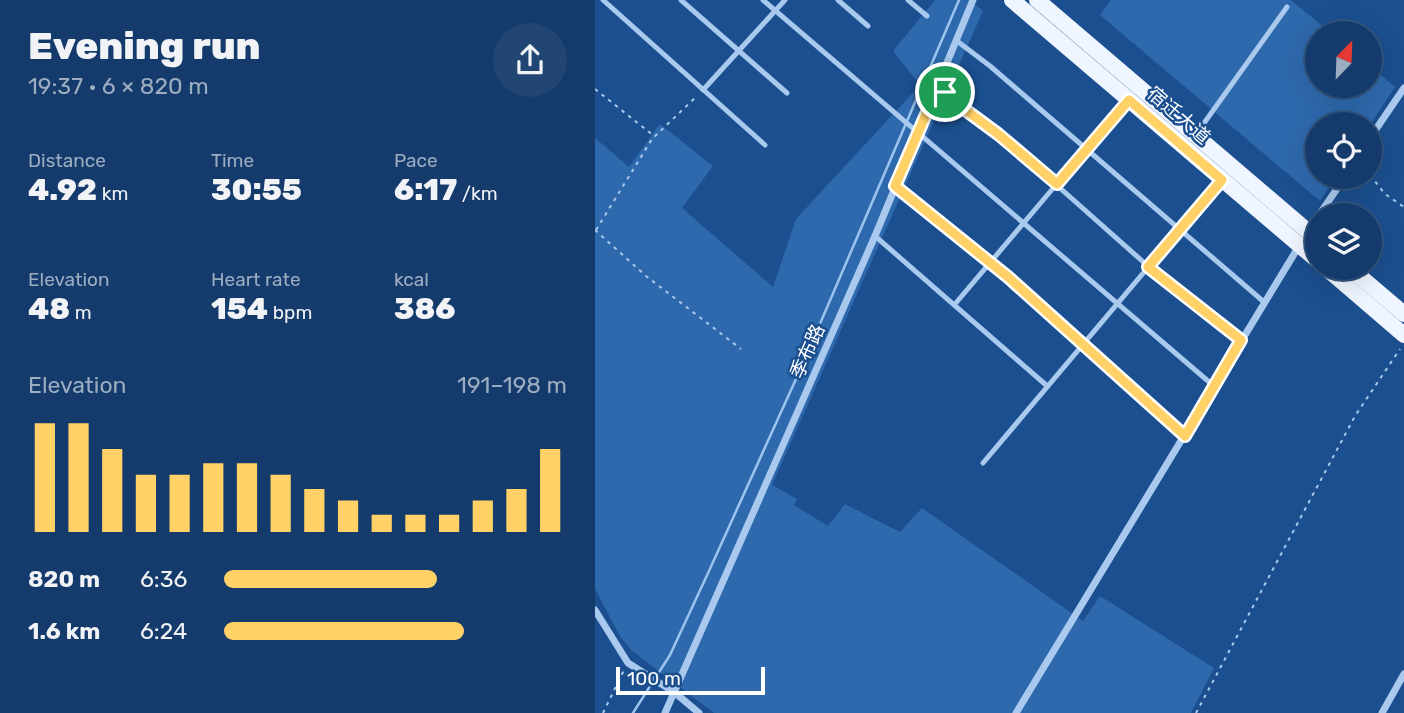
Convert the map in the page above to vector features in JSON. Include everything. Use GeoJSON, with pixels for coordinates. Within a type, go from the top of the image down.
{"type":"FeatureCollection","features":[{"type":"Feature","properties":{"kind":"main road","name":"宿迁大道"},"geometry":{"type":"LineString","coordinates":[[1012,0],[1222,180],[1305,237]]}},
{"type":"Feature","properties":{"kind":"main road","name":"宿迁大道"},"geometry":{"type":"LineString","coordinates":[[1037,0],[1195,136],[1305,236]]}},
{"type":"Feature","properties":{"kind":"main road"},"geometry":{"type":"LineString","coordinates":[[1339,280],[1404,335]]}},
{"type":"Feature","properties":{"kind":"main road"},"geometry":{"type":"LineString","coordinates":[[1364,280],[1404,314]]}},
{"type":"Feature","properties":{"kind":"street","name":"季布路"},"geometry":{"type":"LineString","coordinates":[[665,713],[875,236],[974,0]]}},
{"type":"Feature","properties":{"kind":"street"},"geometry":{"type":"LineString","coordinates":[[1382,120],[1404,88]]}},
{"type":"Feature","properties":{"kind":"street"},"geometry":{"type":"LineString","coordinates":[[1016,713],[1264,302],[1305,243]]}},
{"type":"Feature","properties":{"kind":"street"},"geometry":{"type":"LineString","coordinates":[[595,610],[628,663],[674,692],[699,713]]}},
{"type":"Feature","properties":{"kind":"street"},"geometry":{"type":"LineString","coordinates":[[1382,713],[1404,674]]}},
{"type":"Feature","properties":{"kind":"lane"},"geometry":{"type":"LineString","coordinates":[[603,0],[765,145]]}},
{"type":"Feature","properties":{"kind":"lane"},"geometry":{"type":"LineString","coordinates":[[681,0],[787,93]]}},
{"type":"Feature","properties":{"kind":"lane"},"geometry":{"type":"LineString","coordinates":[[762,0],[1215,387]]}},
{"type":"Feature","properties":{"kind":"lane"},"geometry":{"type":"LineString","coordinates":[[703,90],[785,0]]}},
{"type":"Feature","properties":{"kind":"lane"},"geometry":{"type":"LineString","coordinates":[[838,0],[868,26]]}},
{"type":"Feature","properties":{"kind":"lane"},"geometry":{"type":"LineString","coordinates":[[908,0],[927,16]]}},
{"type":"Feature","properties":{"kind":"lane"},"geometry":{"type":"LineString","coordinates":[[1195,136],[1287,8]]}},
{"type":"Feature","properties":{"kind":"lane"},"geometry":{"type":"LineString","coordinates":[[957,41],[990,65],[1264,302]]}},
{"type":"Feature","properties":{"kind":"lane"},"geometry":{"type":"LineString","coordinates":[[937,89],[998,134],[1148,267],[1241,340]]}},
{"type":"Feature","properties":{"kind":"lane"},"geometry":{"type":"LineString","coordinates":[[955,304],[1129,100]]}},
{"type":"Feature","properties":{"kind":"lane"},"geometry":{"type":"LineString","coordinates":[[983,463],[1222,180]]}},
{"type":"Feature","properties":{"kind":"lane"},"geometry":{"type":"LineString","coordinates":[[895,186],[989,264],[1185,436]]}},
{"type":"Feature","properties":{"kind":"lane"},"geometry":{"type":"LineString","coordinates":[[875,236],[1046,386]]}},
{"type":"Feature","properties":{"kind":"path"},"geometry":{"type":"LineString","coordinates":[[595,89],[655,136]]}},
{"type":"Feature","properties":{"kind":"path"},"geometry":{"type":"LineString","coordinates":[[703,90],[655,136],[595,231],[646,276],[741,349]]}},
{"type":"Feature","properties":{"kind":"path"},"geometry":{"type":"LineString","coordinates":[[1381,189],[1404,208]]}},
{"type":"Feature","properties":{"kind":"path"},"geometry":{"type":"LineString","coordinates":[[1196,713],[1349,427],[1404,342]]}},
{"type":"Feature","properties":{"kind":"path"},"geometry":{"type":"LineString","coordinates":[[603,713],[628,663]]}},
{"type":"Feature","properties":{"kind":"shaded area"},"geometry":{"type":"Polygon","coordinates":[[[935,0],[970,0],[983,11],[772,485],[797,499],[794,505],[828,526],[845,504],[900,532],[922,508],[1083,621],[1100,596],[1214,668],[1191,713],[714,713],[631,650],[620,636],[595,589],[595,138],[629,167],[660,124],[713,166],[682,208],[773,287],[796,219],[920,85],[893,51],[935,0]]]}},
{"type":"Feature","properties":{"kind":"shaded area"},"geometry":{"type":"Polygon","coordinates":[[[1111,0],[1291,0],[1316,21],[1305,21],[1305,98],[1383,98],[1383,77],[1395,87],[1379,112],[1305,112],[1305,188],[1100,15],[1111,0]]]}},
{"type":"Feature","properties":{"kind":"shaded area"},"geometry":{"type":"Polygon","coordinates":[[[1306,189],[1328,189],[1320,201],[1306,189]]]}},
{"type":"Feature","properties":{"kind":"waterway"},"geometry":{"type":"LineString","coordinates":[[633,713],[670,655],[709,571],[801,368],[959,0]]}},
{"type":"Feature","properties":{"kind":"route"},"geometry":{"type":"LineString","coordinates":[[937,89],[945,92],[1057,184],[1129,100],[1222,180],[1148,267],[1185,299],[1241,340],[1185,436],[1008,277],[895,186],[937,89]]}}]}
